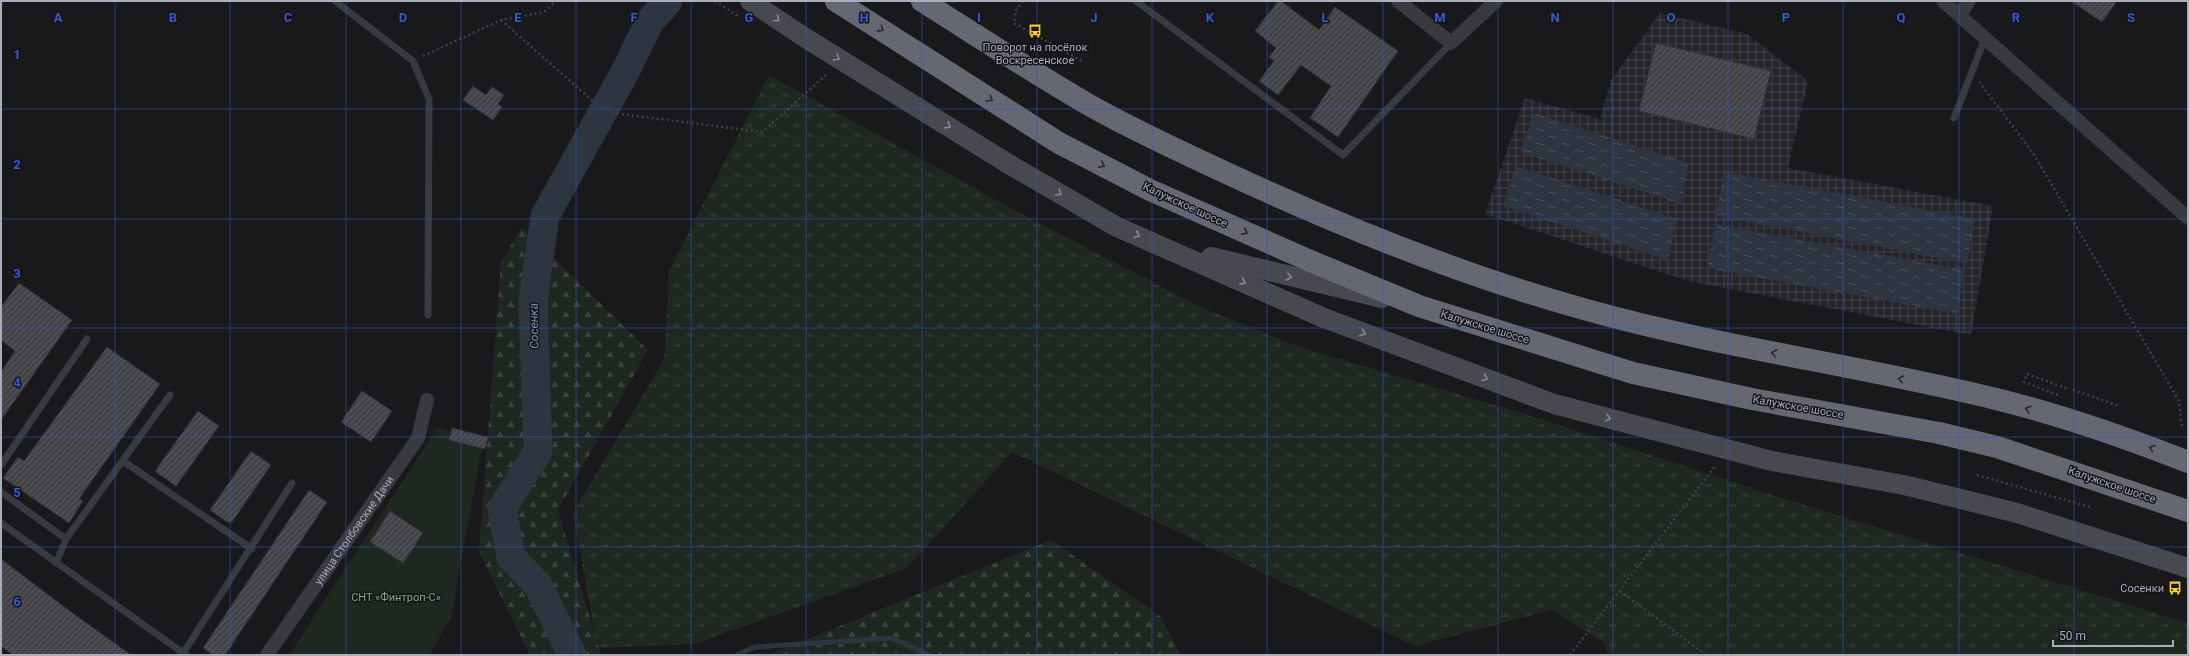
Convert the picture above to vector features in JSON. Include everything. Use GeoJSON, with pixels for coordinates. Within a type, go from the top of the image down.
{"type":"FeatureCollection","features":[{"type":"Feature","properties":{"kind":"highway","name":"Калужское шоссе"},"geometry":{"type":"LineString","coordinates":[[836,1],[1060,143],[1150,190],[1308,260],[1419,306],[1633,373],[1752,399],[1939,433],[1997,447],[2188,511]]}},
{"type":"Feature","properties":{"kind":"highway"},"geometry":{"type":"LineString","coordinates":[[922,1],[1085,102],[1168,145],[1275,196],[1432,260],[1587,310],[1735,346],[1859,369],[2002,401],[2136,442],[2188,462]]}},
{"type":"Feature","properties":{"kind":"main road"},"geometry":{"type":"LineString","coordinates":[[750,1],[804,37],[1007,163],[1117,227],[1324,318],[1554,404],[1772,461],[1904,485],[2017,513],[2188,568]]}},
{"type":"Feature","properties":{"kind":"main road"},"geometry":{"type":"LineString","coordinates":[[1156,244],[1261,270],[1419,306]]}},
{"type":"Feature","properties":{"kind":"street"},"geometry":{"type":"LineString","coordinates":[[1398,1],[1451,43],[1496,1]]}},
{"type":"Feature","properties":{"kind":"street"},"geometry":{"type":"LineString","coordinates":[[1944,1],[2188,218]]}},
{"type":"Feature","properties":{"kind":"street"},"geometry":{"type":"LineString","coordinates":[[1960,14],[1969,1]]}},
{"type":"Feature","properties":{"kind":"street","name":"улица Столбовские Дачи"},"geometry":{"type":"LineString","coordinates":[[267,655],[418,438],[428,400]]}},
{"type":"Feature","properties":{"kind":"lane"},"geometry":{"type":"LineString","coordinates":[[335,1],[413,61],[429,99],[428,315]]}},
{"type":"Feature","properties":{"kind":"lane"},"geometry":{"type":"LineString","coordinates":[[1136,1],[1343,155],[1451,43]]}},
{"type":"Feature","properties":{"kind":"lane"},"geometry":{"type":"LineString","coordinates":[[1954,118],[1985,38]]}},
{"type":"Feature","properties":{"kind":"lane"},"geometry":{"type":"LineString","coordinates":[[1,465],[87,339]]}},
{"type":"Feature","properties":{"kind":"lane"},"geometry":{"type":"LineString","coordinates":[[56,563],[66,538],[170,394]]}},
{"type":"Feature","properties":{"kind":"lane"},"geometry":{"type":"LineString","coordinates":[[123,461],[252,549]]}},
{"type":"Feature","properties":{"kind":"lane"},"geometry":{"type":"LineString","coordinates":[[1,523],[184,654],[252,549],[292,483]]}},
{"type":"Feature","properties":{"kind":"lane"},"geometry":{"type":"LineString","coordinates":[[1,492],[66,538]]}},
{"type":"Feature","properties":{"kind":"path"},"geometry":{"type":"LineString","coordinates":[[413,61],[501,20],[544,12],[556,1]]}},
{"type":"Feature","properties":{"kind":"path"},"geometry":{"type":"LineString","coordinates":[[1023,1],[1016,10],[1014,23],[1082,62]]}},
{"type":"Feature","properties":{"kind":"path"},"geometry":{"type":"LineString","coordinates":[[501,20],[595,104],[613,113],[762,132],[826,75]]}},
{"type":"Feature","properties":{"kind":"path"},"geometry":{"type":"LineString","coordinates":[[1972,72],[2033,153],[2180,401],[2182,427]]}},
{"type":"Feature","properties":{"kind":"path"},"geometry":{"type":"LineString","coordinates":[[2064,397],[2024,382],[2027,374],[2069,389]]}},
{"type":"Feature","properties":{"kind":"path"},"geometry":{"type":"LineString","coordinates":[[2073,390],[2119,406]]}},
{"type":"Feature","properties":{"kind":"path"},"geometry":{"type":"LineString","coordinates":[[1570,655],[1692,497],[1725,449]]}},
{"type":"Feature","properties":{"kind":"path"},"geometry":{"type":"LineString","coordinates":[[1977,475],[2090,507]]}},
{"type":"Feature","properties":{"kind":"path"},"geometry":{"type":"LineString","coordinates":[[1620,591],[1706,655]]}},
{"type":"Feature","properties":{"kind":"shaded area"},"geometry":{"type":"Polygon","coordinates":[[[1660,13],[1747,34],[1808,81],[1788,168],[1993,206],[1971,335],[1688,281],[1485,214],[1525,98],[1600,119],[1611,80],[1660,13]]]}},
{"type":"Feature","properties":{"kind":"green space"},"geometry":{"type":"Polygon","coordinates":[[[769,75],[1027,217],[1203,308],[1289,343],[1323,354],[1542,419],[1769,494],[2188,623],[2188,655],[1609,655],[1602,642],[1552,610],[1415,646],[1012,452],[907,568],[694,644],[597,648],[573,513],[664,359],[669,271],[769,75]]]}},
{"type":"Feature","properties":{"kind":"green space"},"geometry":{"type":"Polygon","coordinates":[[[522,227],[648,350],[558,510],[601,655],[530,655],[479,552],[501,262],[522,227]]]}},
{"type":"Feature","properties":{"kind":"green space","name":"СНТ «Финтроп-С»"},"geometry":{"type":"Polygon","coordinates":[[[437,428],[483,441],[451,618],[429,655],[289,655],[437,428]]]}},
{"type":"Feature","properties":{"kind":"green space"},"geometry":{"type":"Polygon","coordinates":[[[1051,540],[1161,617],[1181,655],[768,655],[1051,540]]]}},
{"type":"Feature","properties":{"kind":"water"},"geometry":{"type":"Polygon","coordinates":[[[1534,113],[1689,163],[1681,204],[1521,152],[1534,113]]]}},
{"type":"Feature","properties":{"kind":"water"},"geometry":{"type":"Polygon","coordinates":[[[1516,166],[1677,219],[1668,260],[1503,206],[1516,166]]]}},
{"type":"Feature","properties":{"kind":"water"},"geometry":{"type":"Polygon","coordinates":[[[1724,172],[1975,219],[1967,263],[1716,216],[1724,172]]]}},
{"type":"Feature","properties":{"kind":"water"},"geometry":{"type":"Polygon","coordinates":[[[1715,224],[1965,270],[1957,314],[1707,268],[1715,224]]]}},
{"type":"Feature","properties":{"kind":"building"},"geometry":{"type":"Polygon","coordinates":[[[1278,1],[1281,1],[1319,30],[1335,7],[1398,51],[1338,137],[1310,118],[1331,86],[1301,65],[1278,95],[1259,81],[1274,61],[1269,57],[1276,48],[1255,31],[1278,1]]]}},
{"type":"Feature","properties":{"kind":"building"},"geometry":{"type":"Polygon","coordinates":[[[2071,1],[2117,1],[2102,22],[2071,1]]]}},
{"type":"Feature","properties":{"kind":"building"},"geometry":{"type":"Polygon","coordinates":[[[1656,43],[1771,71],[1754,139],[1639,111],[1656,43]]]}},
{"type":"Feature","properties":{"kind":"building"},"geometry":{"type":"Polygon","coordinates":[[[473,86],[486,95],[492,87],[504,95],[498,104],[502,107],[493,120],[463,100],[473,86]]]}},
{"type":"Feature","properties":{"kind":"building"},"geometry":{"type":"Polygon","coordinates":[[[19,283],[72,320],[1,420],[1,372],[15,351],[1,340],[1,307],[19,283]]]}},
{"type":"Feature","properties":{"kind":"building"},"geometry":{"type":"Polygon","coordinates":[[[107,347],[160,384],[79,499],[83,501],[69,523],[3,478],[18,457],[24,461],[107,347]]]}},
{"type":"Feature","properties":{"kind":"building"},"geometry":{"type":"Polygon","coordinates":[[[362,391],[392,411],[371,442],[341,422],[362,391]]]}},
{"type":"Feature","properties":{"kind":"building"},"geometry":{"type":"Polygon","coordinates":[[[198,411],[219,426],[176,486],[155,471],[198,411]]]}},
{"type":"Feature","properties":{"kind":"building"},"geometry":{"type":"Polygon","coordinates":[[[452,428],[488,437],[485,449],[449,440],[452,428]]]}},
{"type":"Feature","properties":{"kind":"building"},"geometry":{"type":"Polygon","coordinates":[[[251,451],[271,465],[232,522],[227,522],[210,510],[251,451]]]}},
{"type":"Feature","properties":{"kind":"building"},"geometry":{"type":"Polygon","coordinates":[[[309,490],[327,502],[225,655],[213,655],[203,648],[309,490]]]}},
{"type":"Feature","properties":{"kind":"building"},"geometry":{"type":"Polygon","coordinates":[[[390,511],[423,533],[403,563],[370,542],[390,511]]]}},
{"type":"Feature","properties":{"kind":"building"},"geometry":{"type":"Polygon","coordinates":[[[1,559],[131,655],[13,655],[1,646],[1,559]]]}},
{"type":"Feature","properties":{"kind":"waterway","name":"Сосенка"},"geometry":{"type":"LineString","coordinates":[[572,655],[538,585],[511,557],[502,509],[538,451],[533,301],[545,216],[625,72],[650,21],[668,1]]}},
{"type":"Feature","properties":{"kind":"waterway"},"geometry":{"type":"LineString","coordinates":[[737,655],[755,647],[892,638],[929,655]]}},
{"type":"Feature","properties":{"kind":"place","name":"Поворот на посёлок Воскресенское"},"geometry":{"type":"Point","coordinates":[1035,31]}},
{"type":"Feature","properties":{"kind":"place","name":"Сосенки"},"geometry":{"type":"Point","coordinates":[2175,588]}}]}
